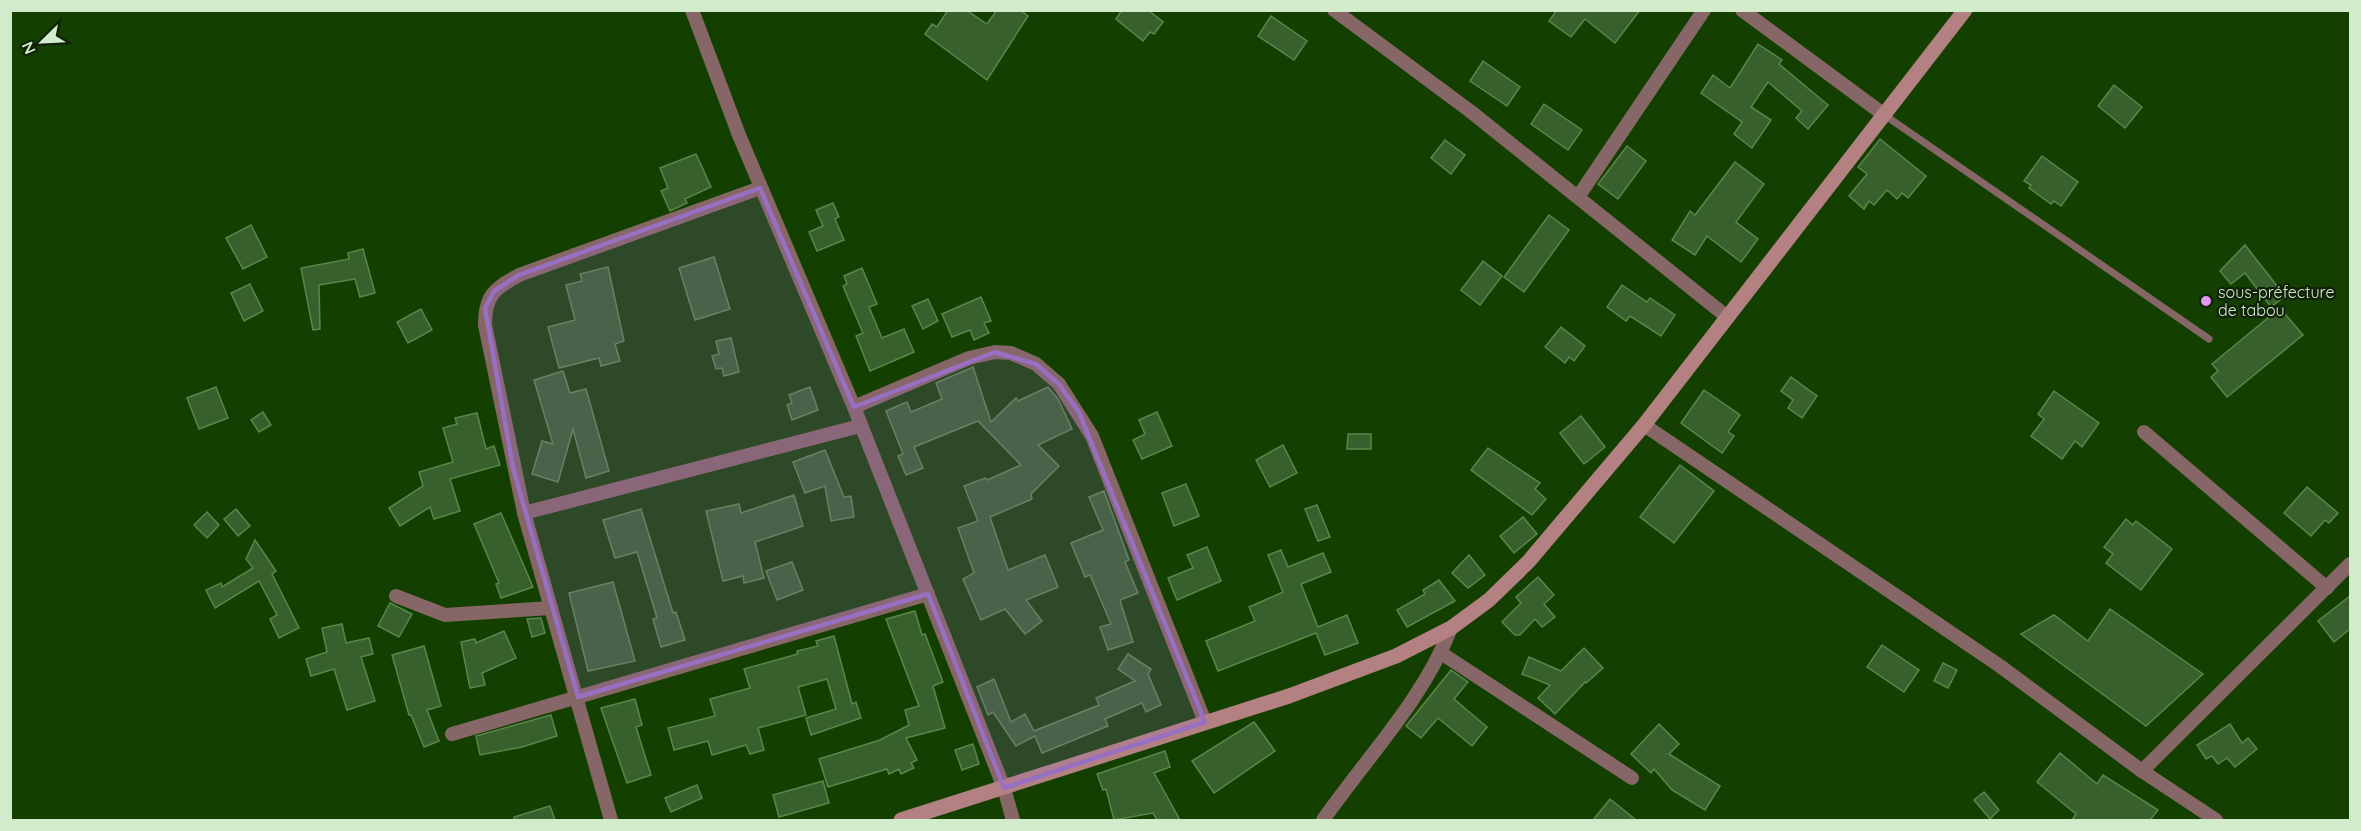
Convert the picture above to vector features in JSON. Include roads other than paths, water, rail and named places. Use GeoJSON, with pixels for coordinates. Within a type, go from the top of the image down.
{"type":"FeatureCollection","features":[{"type":"Feature","properties":{"kind":"street"},"geometry":{"type":"LineString","coordinates":[[692,10],[760,188],[854,407],[1004,788],[1013,820]]}},
{"type":"Feature","properties":{"kind":"street"},"geometry":{"type":"LineString","coordinates":[[1334,10],[1470,111],[1726,316]]}},
{"type":"Feature","properties":{"kind":"street"},"geometry":{"type":"LineString","coordinates":[[1578,197],[1704,10]]}},
{"type":"Feature","properties":{"kind":"street"},"geometry":{"type":"LineString","coordinates":[[1742,10],[1883,114]]}},
{"type":"Feature","properties":{"kind":"street"},"geometry":{"type":"LineString","coordinates":[[901,820],[1289,696],[1396,657],[1451,628],[1489,600],[1529,561],[1644,425],[1726,316],[1965,10]]}},
{"type":"Feature","properties":{"kind":"street"},"geometry":{"type":"LineString","coordinates":[[611,820],[524,513],[485,325],[485,308],[494,291],[529,271],[760,188]]}},
{"type":"Feature","properties":{"kind":"street"},"geometry":{"type":"LineString","coordinates":[[854,407],[969,358],[994,352],[1011,353],[1036,364],[1059,384],[1092,436],[1205,722]]}},
{"type":"Feature","properties":{"kind":"street"},"geometry":{"type":"LineString","coordinates":[[1644,425],[2000,666],[2142,771],[2216,820]]}},
{"type":"Feature","properties":{"kind":"street"},"geometry":{"type":"LineString","coordinates":[[524,513],[860,426]]}},
{"type":"Feature","properties":{"kind":"street"},"geometry":{"type":"LineString","coordinates":[[2144,432],[2327,588]]}},
{"type":"Feature","properties":{"kind":"street"},"geometry":{"type":"LineString","coordinates":[[2142,771],[2350,564]]}},
{"type":"Feature","properties":{"kind":"street"},"geometry":{"type":"LineString","coordinates":[[452,734],[928,594]]}},
{"type":"Feature","properties":{"kind":"street"},"geometry":{"type":"LineString","coordinates":[[396,596],[445,615],[551,608]]}},
{"type":"Feature","properties":{"kind":"street"},"geometry":{"type":"LineString","coordinates":[[1323,820],[1413,698],[1441,653],[1451,628]]}},
{"type":"Feature","properties":{"kind":"street"},"geometry":{"type":"LineString","coordinates":[[1441,653],[1632,778]]}},
{"type":"Feature","properties":{"kind":"lane"},"geometry":{"type":"LineString","coordinates":[[1883,114],[2209,339]]}},
{"type":"Feature","properties":{"kind":"place","name":"sous-préfecture de tabou"},"geometry":{"type":"Point","coordinates":[2206,301]}}]}
